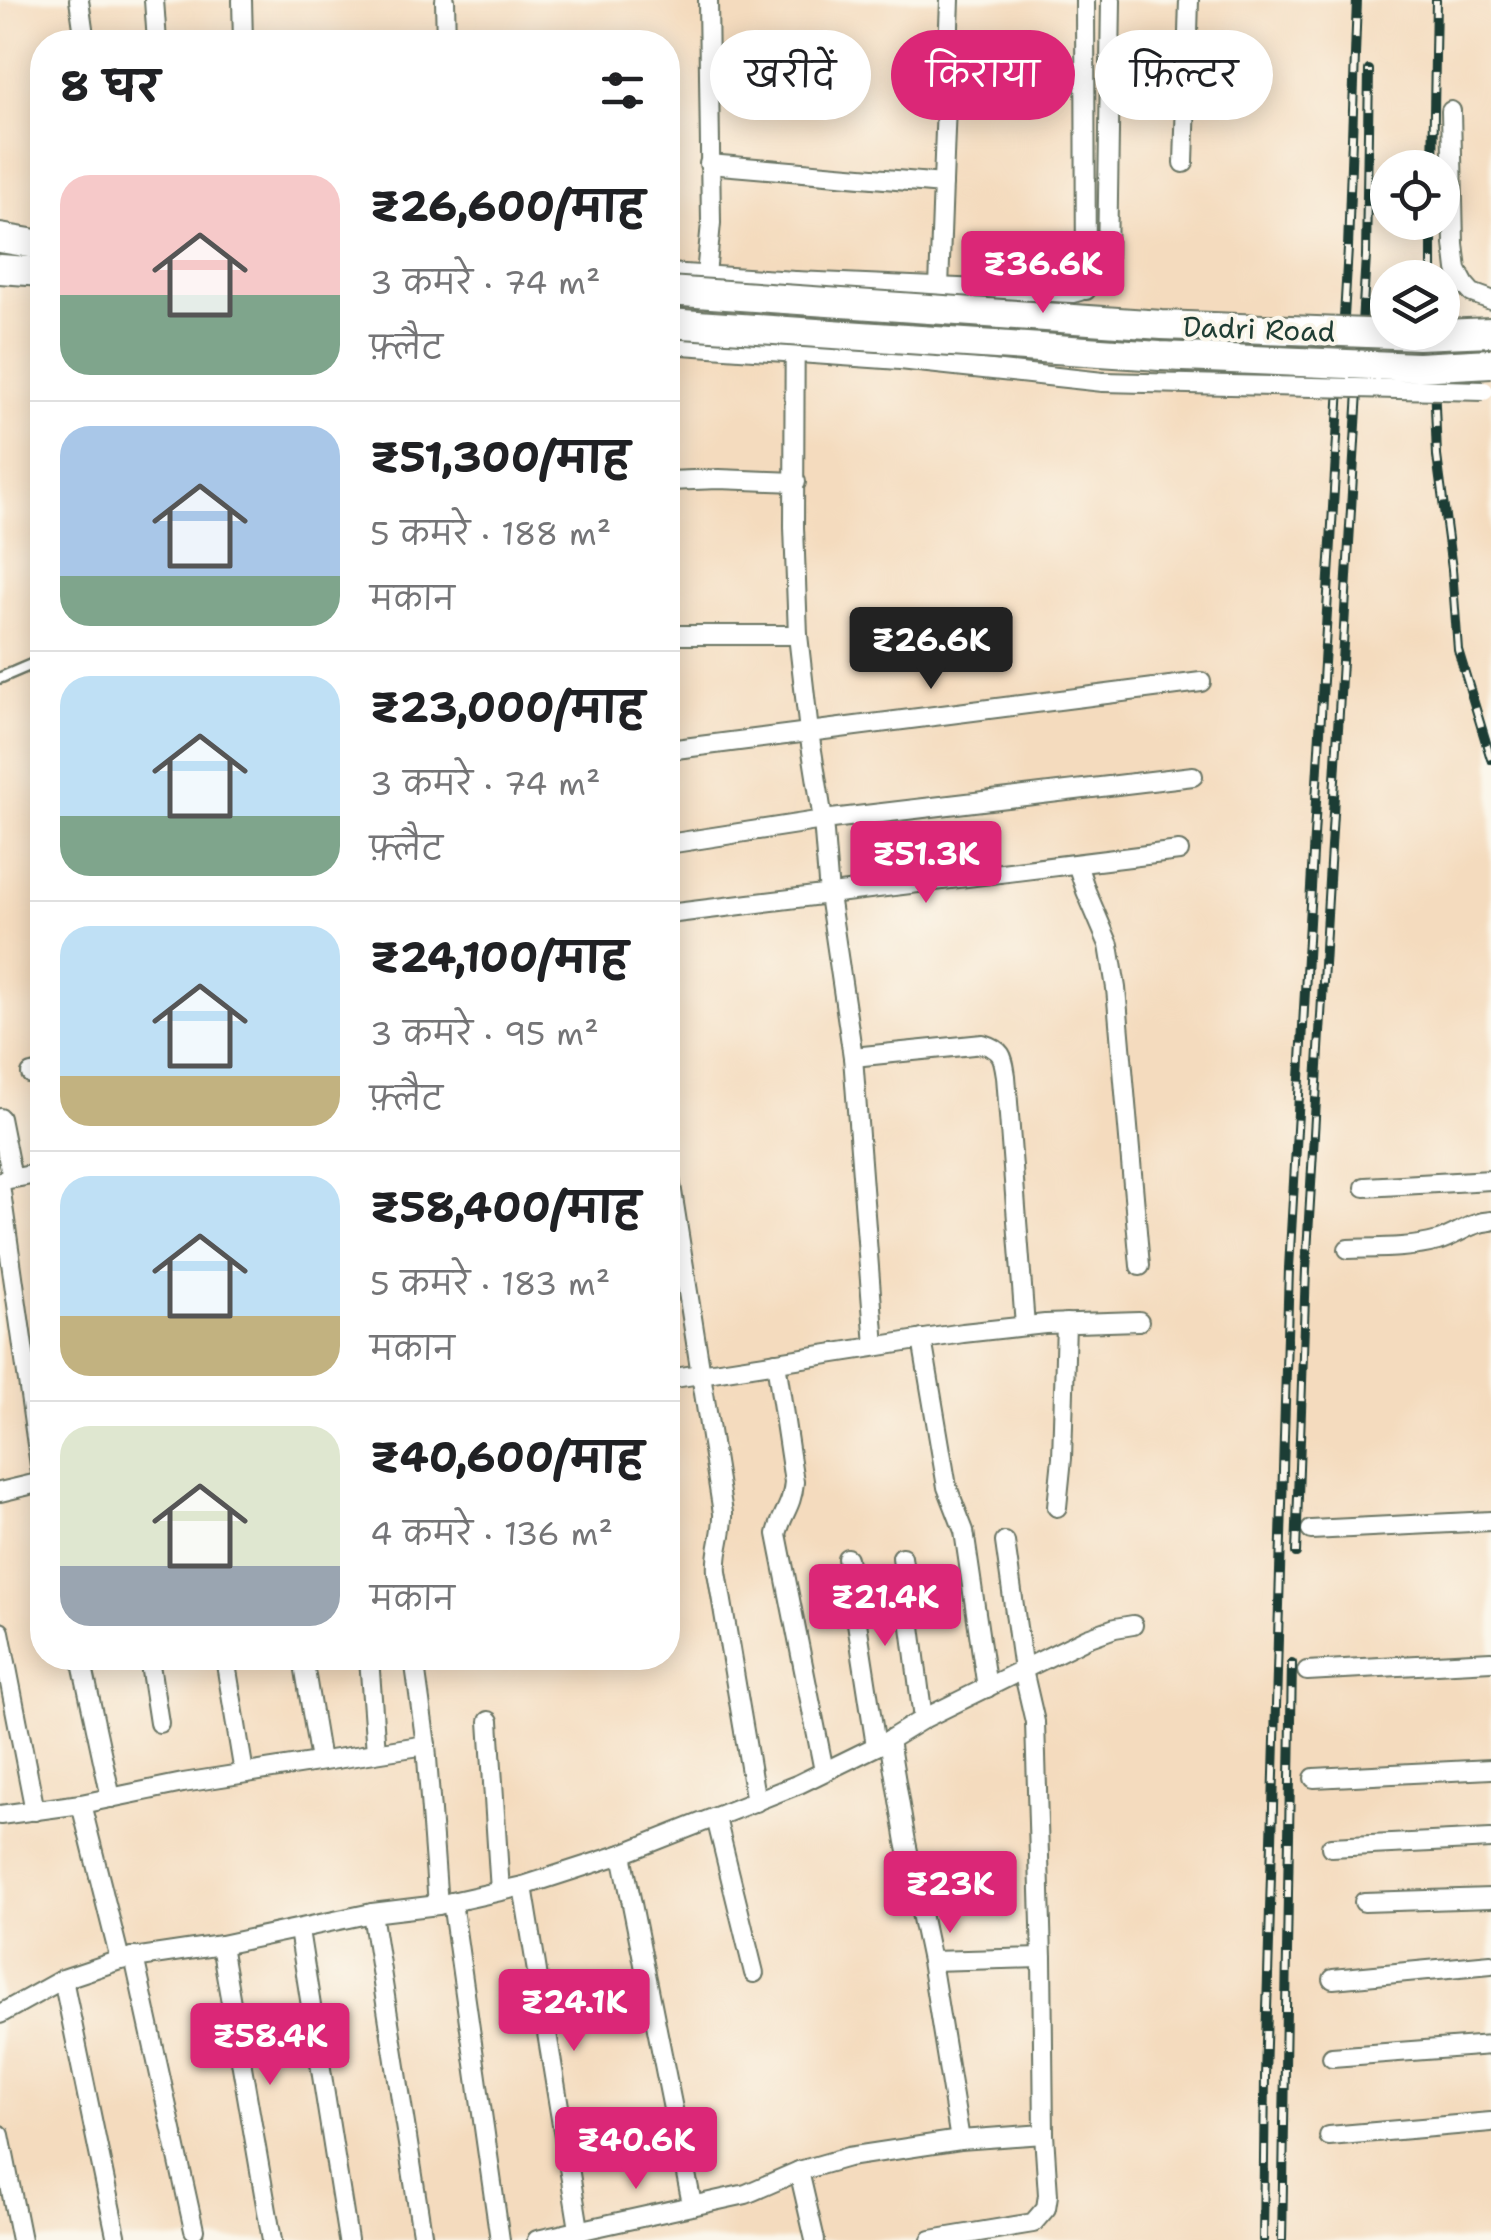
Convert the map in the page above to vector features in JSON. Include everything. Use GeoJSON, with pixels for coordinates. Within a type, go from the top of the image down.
{"type":"FeatureCollection","features":[{"type":"Feature","properties":{"kind":"street"},"geometry":{"type":"LineString","coordinates":[[80,0],[84,30]]}},
{"type":"Feature","properties":{"kind":"street"},"geometry":{"type":"LineString","coordinates":[[154,0],[156,30]]}},
{"type":"Feature","properties":{"kind":"street"},"geometry":{"type":"LineString","coordinates":[[242,0],[243,30]]}},
{"type":"Feature","properties":{"kind":"street"},"geometry":{"type":"LineString","coordinates":[[445,0],[446,30]]}},
{"type":"Feature","properties":{"kind":"street"},"geometry":{"type":"LineString","coordinates":[[706,275],[710,222],[708,0]]}},
{"type":"Feature","properties":{"kind":"street"},"geometry":{"type":"LineString","coordinates":[[939,287],[950,0]]}},
{"type":"Feature","properties":{"kind":"street"},"geometry":{"type":"LineString","coordinates":[[1085,0],[1086,290]]}},
{"type":"Feature","properties":{"kind":"street"},"geometry":{"type":"LineString","coordinates":[[680,273],[1073,293],[1086,290],[1100,277],[1107,262],[1111,0]]}},
{"type":"Feature","properties":{"kind":"street"},"geometry":{"type":"LineString","coordinates":[[1184,163],[1189,0]]}},
{"type":"Feature","properties":{"kind":"street"},"geometry":{"type":"LineString","coordinates":[[1451,112],[1457,270],[1472,293],[1491,300]]}},
{"type":"Feature","properties":{"kind":"street"},"geometry":{"type":"LineString","coordinates":[[709,164],[943,184]]}},
{"type":"Feature","properties":{"kind":"street"},"geometry":{"type":"LineString","coordinates":[[0,238],[30,242]]}},
{"type":"Feature","properties":{"kind":"street"},"geometry":{"type":"LineString","coordinates":[[0,269],[30,271]]}},
{"type":"Feature","properties":{"kind":"street"},"geometry":{"type":"LineString","coordinates":[[795,281],[794,527],[798,635],[853,1057],[875,1346]]}},
{"type":"Feature","properties":{"kind":"street","name":"Dadri Road"},"geometry":{"type":"LineString","coordinates":[[680,291],[1182,326],[1418,336],[1491,332]]}},
{"type":"Feature","properties":{"kind":"street","name":"Dadri Road"},"geometry":{"type":"LineString","coordinates":[[680,324],[1160,356],[1418,367],[1491,363]]}},
{"type":"Feature","properties":{"kind":"street"},"geometry":{"type":"LineString","coordinates":[[680,345],[900,360],[1103,382],[1488,391]]}},
{"type":"Feature","properties":{"kind":"street"},"geometry":{"type":"LineString","coordinates":[[680,481],[796,482]]}},
{"type":"Feature","properties":{"kind":"street"},"geometry":{"type":"LineString","coordinates":[[680,635],[798,635]]}},
{"type":"Feature","properties":{"kind":"street"},"geometry":{"type":"LineString","coordinates":[[680,748],[1201,682]]}},
{"type":"Feature","properties":{"kind":"street"},"geometry":{"type":"LineString","coordinates":[[680,842],[823,820],[1194,776]]}},
{"type":"Feature","properties":{"kind":"street"},"geometry":{"type":"LineString","coordinates":[[680,913],[1180,851]]}},
{"type":"Feature","properties":{"kind":"street"},"geometry":{"type":"LineString","coordinates":[[1077,864],[1109,945],[1116,988],[1140,1266]]}},
{"type":"Feature","properties":{"kind":"street"},"geometry":{"type":"LineString","coordinates":[[853,1057],[983,1044],[994,1047],[1003,1056],[1025,1326]]}},
{"type":"Feature","properties":{"kind":"street"},"geometry":{"type":"LineString","coordinates":[[0,1118],[4,1181],[30,1386]]}},
{"type":"Feature","properties":{"kind":"street"},"geometry":{"type":"LineString","coordinates":[[4,1181],[30,1176]]}},
{"type":"Feature","properties":{"kind":"street"},"geometry":{"type":"LineString","coordinates":[[1365,1186],[1491,1180]]}},
{"type":"Feature","properties":{"kind":"street"},"geometry":{"type":"LineString","coordinates":[[1348,1250],[1413,1246],[1491,1221]]}},
{"type":"Feature","properties":{"kind":"street"},"geometry":{"type":"LineString","coordinates":[[680,1242],[723,1514],[716,1572],[756,1802]]}},
{"type":"Feature","properties":{"kind":"street"},"geometry":{"type":"LineString","coordinates":[[680,1377],[1025,1326],[1139,1321]]}},
{"type":"Feature","properties":{"kind":"street"},"geometry":{"type":"LineString","coordinates":[[1057,1506],[1066,1323]]}},
{"type":"Feature","properties":{"kind":"street"},"geometry":{"type":"LineString","coordinates":[[922,1339],[947,1487],[964,1531],[987,1688]]}},
{"type":"Feature","properties":{"kind":"street"},"geometry":{"type":"LineString","coordinates":[[776,1362],[794,1482],[793,1499],[777,1534],[824,1772]]}},
{"type":"Feature","properties":{"kind":"street"},"geometry":{"type":"LineString","coordinates":[[0,1492],[30,1484]]}},
{"type":"Feature","properties":{"kind":"street"},"geometry":{"type":"LineString","coordinates":[[1311,1530],[1491,1521]]}},
{"type":"Feature","properties":{"kind":"street"},"geometry":{"type":"LineString","coordinates":[[930,2240],[1033,2224],[1042,2216],[1048,2196],[1035,1722],[1004,1542]]}},
{"type":"Feature","properties":{"kind":"street"},"geometry":{"type":"LineString","coordinates":[[902,1557],[923,1719]]}},
{"type":"Feature","properties":{"kind":"street"},"geometry":{"type":"LineString","coordinates":[[847,1558],[882,1743],[931,1961],[960,2140]]}},
{"type":"Feature","properties":{"kind":"street"},"geometry":{"type":"LineString","coordinates":[[0,2014],[63,1979],[127,1959],[445,1903],[522,1886],[622,1854],[824,1772],[1087,1638],[1133,1625]]}},
{"type":"Feature","properties":{"kind":"street"},"geometry":{"type":"LineString","coordinates":[[0,1632],[35,1811]]}},
{"type":"Feature","properties":{"kind":"street"},"geometry":{"type":"LineString","coordinates":[[1307,1671],[1491,1661]]}},
{"type":"Feature","properties":{"kind":"street"},"geometry":{"type":"LineString","coordinates":[[84,1670],[112,1798]]}},
{"type":"Feature","properties":{"kind":"street"},"geometry":{"type":"LineString","coordinates":[[152,1670],[159,1723]]}},
{"type":"Feature","properties":{"kind":"street"},"geometry":{"type":"LineString","coordinates":[[227,1670],[244,1773]]}},
{"type":"Feature","properties":{"kind":"street"},"geometry":{"type":"LineString","coordinates":[[305,1670],[320,1761]]}},
{"type":"Feature","properties":{"kind":"street"},"geometry":{"type":"LineString","coordinates":[[370,1670],[376,1752]]}},
{"type":"Feature","properties":{"kind":"street"},"geometry":{"type":"LineString","coordinates":[[415,1670],[445,1903],[500,2240]]}},
{"type":"Feature","properties":{"kind":"street"},"geometry":{"type":"LineString","coordinates":[[488,1721],[500,1891]]}},
{"type":"Feature","properties":{"kind":"street"},"geometry":{"type":"LineString","coordinates":[[0,1816],[183,1782],[426,1745]]}},
{"type":"Feature","properties":{"kind":"street"},"geometry":{"type":"LineString","coordinates":[[1314,1778],[1491,1768]]}},
{"type":"Feature","properties":{"kind":"street"},"geometry":{"type":"LineString","coordinates":[[81,1804],[127,1959],[194,2230]]}},
{"type":"Feature","properties":{"kind":"street"},"geometry":{"type":"LineString","coordinates":[[716,1818],[754,1973]]}},
{"type":"Feature","properties":{"kind":"street"},"geometry":{"type":"LineString","coordinates":[[1331,1846],[1491,1840]]}},
{"type":"Feature","properties":{"kind":"street"},"geometry":{"type":"LineString","coordinates":[[622,1854],[692,2204]]}},
{"type":"Feature","properties":{"kind":"street"},"geometry":{"type":"LineString","coordinates":[[522,1886],[578,2230]]}},
{"type":"Feature","properties":{"kind":"street"},"geometry":{"type":"LineString","coordinates":[[1364,1902],[1491,1898]]}},
{"type":"Feature","properties":{"kind":"street"},"geometry":{"type":"LineString","coordinates":[[372,1913],[423,2240]]}},
{"type":"Feature","properties":{"kind":"street"},"geometry":{"type":"LineString","coordinates":[[300,1930],[348,2240]]}},
{"type":"Feature","properties":{"kind":"street"},"geometry":{"type":"LineString","coordinates":[[221,1945],[272,2240]]}},
{"type":"Feature","properties":{"kind":"street"},"geometry":{"type":"LineString","coordinates":[[931,1961],[1042,1958]]}},
{"type":"Feature","properties":{"kind":"street"},"geometry":{"type":"LineString","coordinates":[[1333,1978],[1491,1964]]}},
{"type":"Feature","properties":{"kind":"street"},"geometry":{"type":"LineString","coordinates":[[63,1979],[117,2240]]}},
{"type":"Feature","properties":{"kind":"street"},"geometry":{"type":"LineString","coordinates":[[1332,2057],[1491,2045]]}},
{"type":"Feature","properties":{"kind":"street"},"geometry":{"type":"LineString","coordinates":[[1329,2136],[1491,2122]]}},
{"type":"Feature","properties":{"kind":"street"},"geometry":{"type":"LineString","coordinates":[[537,2240],[746,2194],[799,2171],[848,2157],[960,2140],[1044,2134]]}},
{"type":"Feature","properties":{"kind":"street"},"geometry":{"type":"LineString","coordinates":[[0,2135],[21,2240]]}},
{"type":"Feature","properties":{"kind":"street"},"geometry":{"type":"LineString","coordinates":[[799,2171],[816,2240]]}},
{"type":"Feature","properties":{"kind":"lane"},"geometry":{"type":"LineString","coordinates":[[0,678],[30,665]]}},
{"type":"Feature","properties":{"kind":"railway"},"geometry":{"type":"LineString","coordinates":[[1263,2240],[1289,1268],[1348,248],[1357,0]]}},
{"type":"Feature","properties":{"kind":"railway"},"geometry":{"type":"LineString","coordinates":[[1433,150],[1436,0]]}},
{"type":"Feature","properties":{"kind":"railway"},"geometry":{"type":"LineString","coordinates":[[1296,1553],[1306,1269],[1366,256],[1369,70]]}},
{"type":"Feature","properties":{"kind":"railway"},"geometry":{"type":"LineString","coordinates":[[1432,240],[1432,260]]}},
{"type":"Feature","properties":{"kind":"railway"},"geometry":{"type":"LineString","coordinates":[[1433,350],[1437,456],[1458,650],[1491,759]]}},
{"type":"Feature","properties":{"kind":"railway"},"geometry":{"type":"LineString","coordinates":[[1282,2240],[1292,1663]]}}]}
